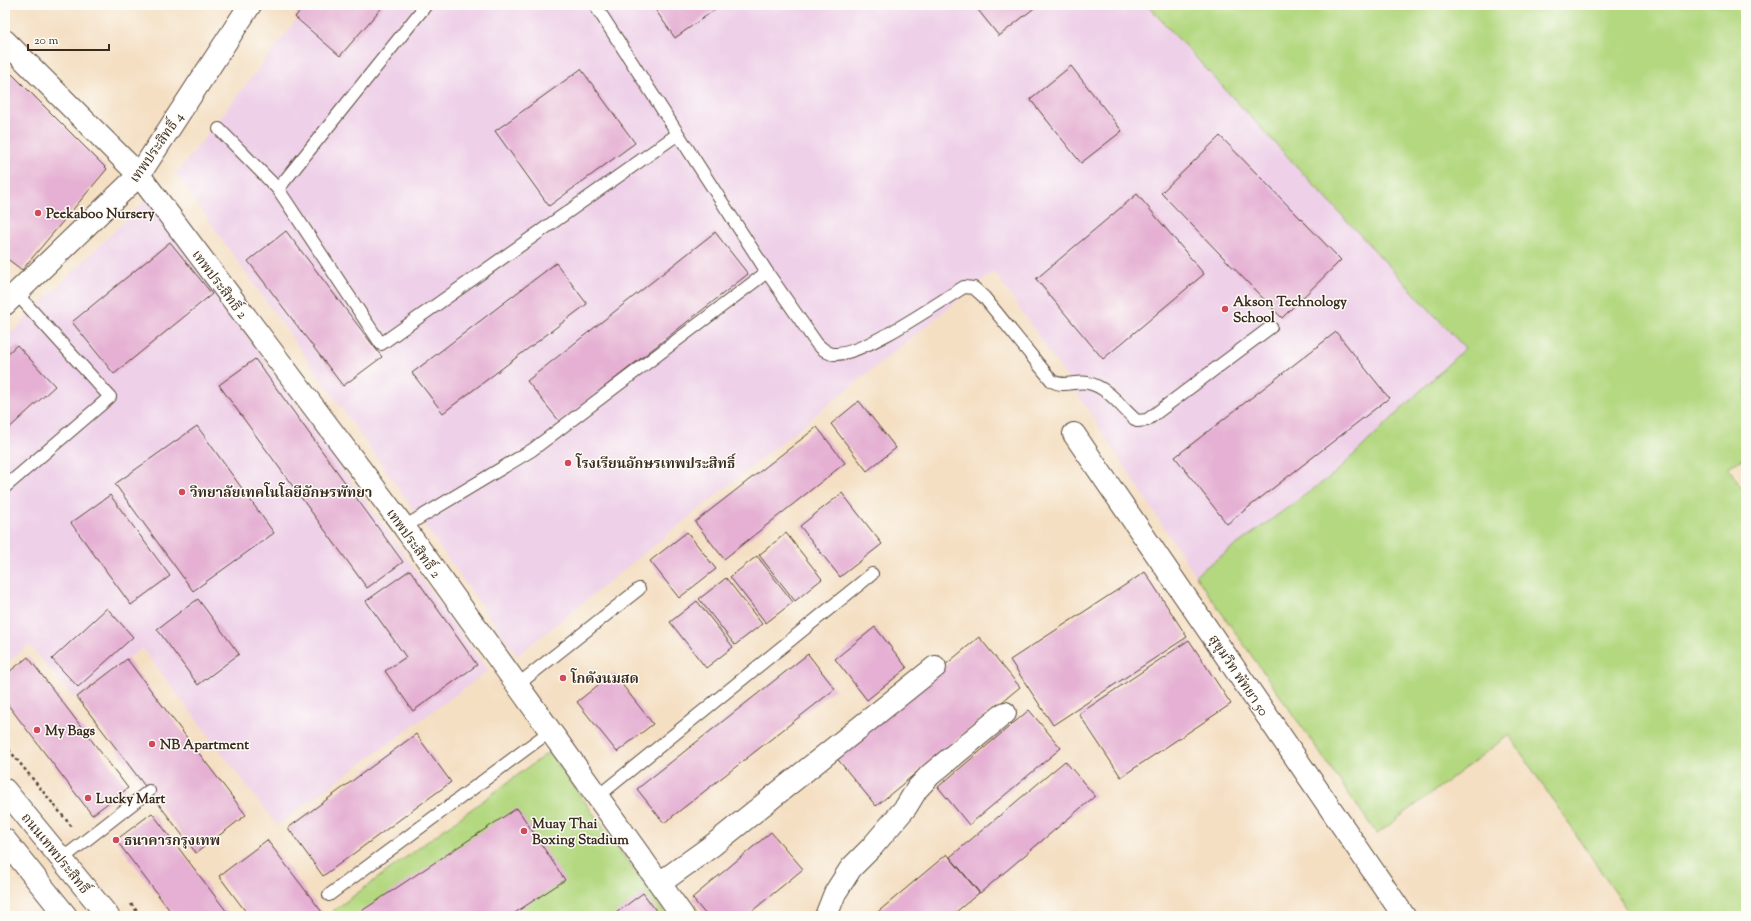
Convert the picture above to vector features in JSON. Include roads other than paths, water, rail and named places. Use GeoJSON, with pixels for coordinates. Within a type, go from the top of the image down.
{"type":"FeatureCollection","features":[{"type":"Feature","properties":{"kind":"street","name":"เทพประสิทธิ์ 4"},"geometry":{"type":"LineString","coordinates":[[11,298],[139,175],[250,5]]}},
{"type":"Feature","properties":{"kind":"street","name":"เทพประสิทธิ์ 2"},"geometry":{"type":"LineString","coordinates":[[5,41],[139,175],[404,528],[549,732],[684,916]]}},
{"type":"Feature","properties":{"kind":"street","name":"สุขุมวิท พัทยา 50"},"geometry":{"type":"LineString","coordinates":[[1074,434],[1404,916]]}},
{"type":"Feature","properties":{"kind":"street"},"geometry":{"type":"LineString","coordinates":[[660,883],[713,845],[935,667]]}},
{"type":"Feature","properties":{"kind":"street"},"geometry":{"type":"LineString","coordinates":[[826,916],[835,893],[851,868],[871,848],[906,807],[916,789],[930,775],[1004,713]]}},
{"type":"Feature","properties":{"kind":"street","name":"ถนนเทพประสิทธิ์"},"geometry":{"type":"LineString","coordinates":[[5,790],[108,916]]}},
{"type":"Feature","properties":{"kind":"street"},"geometry":{"type":"LineString","coordinates":[[5,840],[66,916]]}},
{"type":"Feature","properties":{"kind":"lane"},"geometry":{"type":"LineString","coordinates":[[278,190],[426,5]]}},
{"type":"Feature","properties":{"kind":"lane"},"geometry":{"type":"LineString","coordinates":[[595,5],[767,272],[817,344],[827,352],[836,354],[864,347],[964,288],[974,288],[984,297],[1052,381],[1059,385],[1087,382],[1101,387],[1137,421],[1147,420],[1271,327]]}},
{"type":"Feature","properties":{"kind":"lane"},"geometry":{"type":"LineString","coordinates":[[219,129],[278,190],[381,344],[678,134]]}},
{"type":"Feature","properties":{"kind":"lane"},"geometry":{"type":"LineString","coordinates":[[404,528],[532,450],[767,272]]}},
{"type":"Feature","properties":{"kind":"lane"},"geometry":{"type":"LineString","coordinates":[[5,487],[110,397],[11,298]]}},
{"type":"Feature","properties":{"kind":"lane"},"geometry":{"type":"LineString","coordinates":[[597,798],[872,574]]}},
{"type":"Feature","properties":{"kind":"lane"},"geometry":{"type":"LineString","coordinates":[[516,686],[639,589]]}},
{"type":"Feature","properties":{"kind":"lane"},"geometry":{"type":"LineString","coordinates":[[329,895],[549,732]]}},
{"type":"Feature","properties":{"kind":"lane"},"geometry":{"type":"LineString","coordinates":[[62,859],[149,791]]}},
{"type":"Feature","properties":{"kind":"place","name":"Peekaboo Nursery"},"geometry":{"type":"Point","coordinates":[38,213]}},
{"type":"Feature","properties":{"kind":"place","name":"Akson Technology School"},"geometry":{"type":"Point","coordinates":[1225,309]}},
{"type":"Feature","properties":{"kind":"place","name":"โรงเรียนอักษรเทพประสิทธิ์"},"geometry":{"type":"Point","coordinates":[568,463]}},
{"type":"Feature","properties":{"kind":"place","name":"วิทยาลัยเทคโนโลยีอักษรพัทยา"},"geometry":{"type":"Point","coordinates":[182,492]}},
{"type":"Feature","properties":{"kind":"place","name":"โกดังนมสด"},"geometry":{"type":"Point","coordinates":[563,678]}},
{"type":"Feature","properties":{"kind":"place","name":"My Bags"},"geometry":{"type":"Point","coordinates":[37,730]}},
{"type":"Feature","properties":{"kind":"place","name":"NB Apartment"},"geometry":{"type":"Point","coordinates":[152,744]}},
{"type":"Feature","properties":{"kind":"place","name":"Lucky Mart"},"geometry":{"type":"Point","coordinates":[88,798]}},
{"type":"Feature","properties":{"kind":"place","name":"Muay Thai Boxing Stadium"},"geometry":{"type":"Point","coordinates":[524,831]}},
{"type":"Feature","properties":{"kind":"place","name":"ธนาคารกรุงเทพ"},"geometry":{"type":"Point","coordinates":[116,840]}}]}
